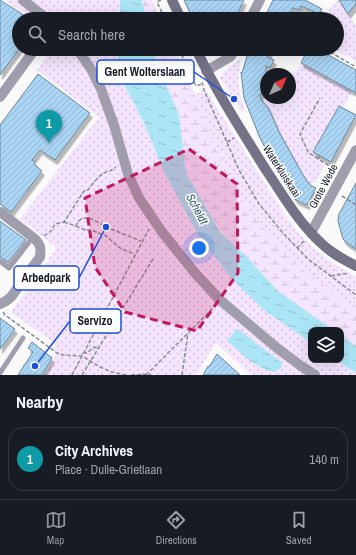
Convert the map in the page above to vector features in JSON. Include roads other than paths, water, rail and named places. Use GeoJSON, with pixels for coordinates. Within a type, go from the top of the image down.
{"type":"FeatureCollection","features":[{"type":"Feature","properties":{"kind":"street"},"geometry":{"type":"LineString","coordinates":[[23,0],[38,12]]}},
{"type":"Feature","properties":{"kind":"street"},"geometry":{"type":"LineString","coordinates":[[172,0],[178,12]]}},
{"type":"Feature","properties":{"kind":"street"},"geometry":{"type":"LineString","coordinates":[[254,12],[260,0]]}},
{"type":"Feature","properties":{"kind":"street"},"geometry":{"type":"LineString","coordinates":[[0,97],[30,56]]}},
{"type":"Feature","properties":{"kind":"street"},"geometry":{"type":"LineString","coordinates":[[82,56],[91,69],[101,89],[114,125],[128,174],[139,198],[154,220],[179,253],[220,300],[277,348],[315,375]]}},
{"type":"Feature","properties":{"kind":"street","name":"Waterkluiskaai"},"geometry":{"type":"LineString","coordinates":[[198,56],[204,75],[217,91],[284,198],[311,234],[353,270]]}},
{"type":"Feature","properties":{"kind":"street"},"geometry":{"type":"LineString","coordinates":[[204,75],[231,56]]}},
{"type":"Feature","properties":{"kind":"street","name":"Grote Wede"},"geometry":{"type":"LineString","coordinates":[[311,234],[356,150]]}},
{"type":"Feature","properties":{"kind":"street"},"geometry":{"type":"LineString","coordinates":[[0,212],[36,239],[41,249],[40,257],[11,297],[1,307]]}},
{"type":"Feature","properties":{"kind":"lane"},"geometry":{"type":"LineString","coordinates":[[0,261],[9,268],[36,239]]}},
{"type":"Feature","properties":{"kind":"lane"},"geometry":{"type":"LineString","coordinates":[[0,374],[23,338]]}},
{"type":"Feature","properties":{"kind":"water"},"geometry":{"type":"Polygon","coordinates":[[[120,0],[142,0],[145,12],[120,12],[120,0]]]}},
{"type":"Feature","properties":{"kind":"water","name":"Scheldt"},"geometry":{"type":"Polygon","coordinates":[[[118,56],[155,56],[179,115],[186,173],[221,233],[241,251],[278,291],[329,327],[308,327],[308,341],[264,310],[231,278],[197,233],[165,174],[145,125],[117,73],[118,56]]]}},
{"type":"Feature","properties":{"kind":"water"},"geometry":{"type":"Polygon","coordinates":[[[238,329],[282,363],[282,367],[275,372],[268,371],[244,356],[227,341],[238,329]]]}},
{"type":"Feature","properties":{"kind":"water"},"geometry":{"type":"Polygon","coordinates":[[[344,338],[356,346],[356,373],[341,363],[344,363],[344,338]]]}},
{"type":"Feature","properties":{"kind":"place","name":"Gent Wolterslaan"},"geometry":{"type":"Point","coordinates":[234,99]}},
{"type":"Feature","properties":{"kind":"place","name":"City Archives"},"geometry":{"type":"Point","coordinates":[49,143]}},
{"type":"Feature","properties":{"kind":"place","name":"Arbedpark"},"geometry":{"type":"Point","coordinates":[106,227]}},
{"type":"Feature","properties":{"kind":"place","name":"Servizo"},"geometry":{"type":"Point","coordinates":[35,366]}}]}
